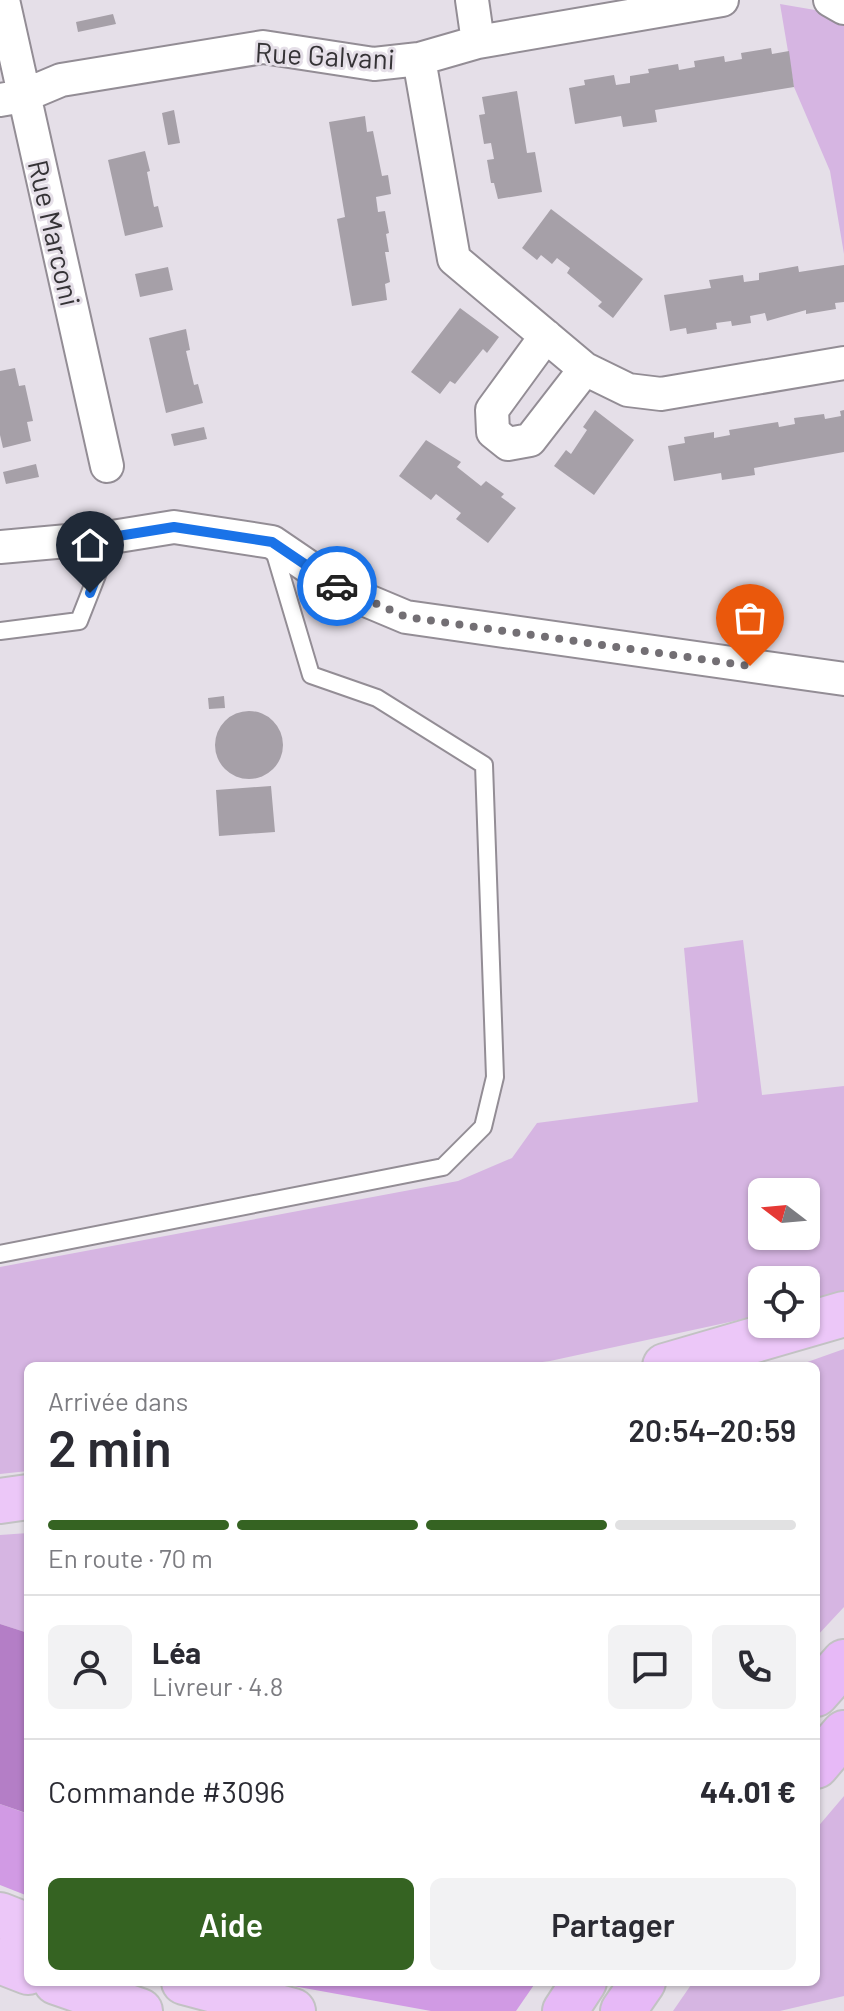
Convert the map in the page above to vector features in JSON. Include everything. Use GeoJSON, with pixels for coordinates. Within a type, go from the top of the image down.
{"type":"FeatureCollection","features":[{"type":"Feature","properties":{"kind":"highway"},"geometry":{"type":"LineString","coordinates":[[679,1362],[844,1314]]}},
{"type":"Feature","properties":{"kind":"highway"},"geometry":{"type":"LineString","coordinates":[[0,1501],[24,1498]]}},
{"type":"Feature","properties":{"kind":"highway"},"geometry":{"type":"LineString","coordinates":[[820,1689],[844,1662]]}},
{"type":"Feature","properties":{"kind":"highway"},"geometry":{"type":"LineString","coordinates":[[820,1761],[844,1733]]}},
{"type":"Feature","properties":{"kind":"highway"},"geometry":{"type":"LineString","coordinates":[[0,1915],[24,1924]]}},
{"type":"Feature","properties":{"kind":"highway"},"geometry":{"type":"LineString","coordinates":[[0,1961],[24,1970]]}},
{"type":"Feature","properties":{"kind":"highway"},"geometry":{"type":"LineString","coordinates":[[68,1986],[140,2011]]}},
{"type":"Feature","properties":{"kind":"highway"},"geometry":{"type":"LineString","coordinates":[[199,1986],[293,2011]]}},
{"type":"Feature","properties":{"kind":"highway"},"geometry":{"type":"LineString","coordinates":[[565,2011],[581,1986]]}},
{"type":"Feature","properties":{"kind":"highway"},"geometry":{"type":"LineString","coordinates":[[623,2011],[640,1986]]}},
{"type":"Feature","properties":{"kind":"street","name":"Rue Marconi"},"geometry":{"type":"LineString","coordinates":[[3,0],[12,98],[107,466]]}},
{"type":"Feature","properties":{"kind":"street"},"geometry":{"type":"LineString","coordinates":[[472,0],[478,42]]}},
{"type":"Feature","properties":{"kind":"street","name":"Rue Galvani"},"geometry":{"type":"LineString","coordinates":[[12,98],[61,80],[263,47],[374,64],[419,59],[478,42],[722,0]]}},
{"type":"Feature","properties":{"kind":"street"},"geometry":{"type":"LineString","coordinates":[[830,0],[844,8]]}},
{"type":"Feature","properties":{"kind":"street"},"geometry":{"type":"LineString","coordinates":[[419,59],[454,259],[585,369],[628,390],[661,394],[844,363]]}},
{"type":"Feature","properties":{"kind":"street"},"geometry":{"type":"LineString","coordinates":[[546,336],[492,410],[493,432],[508,444],[530,440],[585,369]]}},
{"type":"Feature","properties":{"kind":"street"},"geometry":{"type":"LineString","coordinates":[[0,547],[112,537],[174,527],[272,542],[344,591],[406,617],[844,679]]}},
{"type":"Feature","properties":{"kind":"lane"},"geometry":{"type":"LineString","coordinates":[[0,631],[79,621],[112,537]]}},
{"type":"Feature","properties":{"kind":"lane"},"geometry":{"type":"LineString","coordinates":[[0,1254],[443,1167],[483,1127],[495,1077],[484,765],[377,698],[311,675],[272,542]]}},
{"type":"Feature","properties":{"kind":"shaded area"},"geometry":{"type":"Polygon","coordinates":[[[780,4],[815,10],[844,24],[844,254],[830,171],[794,87],[780,4]]]}},
{"type":"Feature","properties":{"kind":"shaded area"},"geometry":{"type":"Polygon","coordinates":[[[743,940],[762,1095],[844,1086],[844,1291],[820,1299],[820,1266],[748,1266],[748,1318],[542,1362],[24,1362],[24,1471],[0,1474],[0,1267],[458,1181],[512,1158],[537,1123],[698,1102],[684,948],[743,940]]]}},
{"type":"Feature","properties":{"kind":"shaded area"},"geometry":{"type":"Polygon","coordinates":[[[844,1349],[844,1607],[820,1633],[820,1362],[807,1362],[844,1349]]]}},
{"type":"Feature","properties":{"kind":"shaded area"},"geometry":{"type":"Polygon","coordinates":[[[24,1533],[24,1632],[0,1624],[0,1535],[24,1533]]]}},
{"type":"Feature","properties":{"kind":"shaded area"},"geometry":{"type":"Polygon","coordinates":[[[0,1624],[24,1632],[24,1812],[0,1804],[0,1624]]]}},
{"type":"Feature","properties":{"kind":"shaded area"},"geometry":{"type":"Polygon","coordinates":[[[844,1796],[844,1996],[780,2011],[673,2011],[690,1986],[820,1986],[820,1824],[844,1796]]]}},
{"type":"Feature","properties":{"kind":"shaded area"},"geometry":{"type":"Polygon","coordinates":[[[0,1804],[24,1813],[24,1894],[0,1885],[0,1804]]]}},
{"type":"Feature","properties":{"kind":"shaded area"},"geometry":{"type":"Polygon","coordinates":[[[293,1986],[533,1986],[516,2011],[431,2011],[293,1986]]]}},
{"type":"Feature","properties":{"kind":"building"},"geometry":{"type":"Polygon","coordinates":[[[113,14],[116,24],[78,32],[76,22],[113,14]]]}},
{"type":"Feature","properties":{"kind":"building"},"geometry":{"type":"Polygon","coordinates":[[[771,48],[772,54],[789,51],[794,87],[655,110],[657,122],[623,127],[621,116],[575,124],[569,88],[585,85],[584,80],[614,75],[616,85],[630,83],[630,76],[649,73],[648,69],[678,64],[679,70],[695,67],[694,61],[724,56],[725,62],[742,59],[741,53],[771,48]]]}},
{"type":"Feature","properties":{"kind":"building"},"geometry":{"type":"Polygon","coordinates":[[[517,91],[527,153],[535,152],[542,192],[498,199],[487,160],[494,159],[491,143],[484,144],[479,115],[485,114],[482,97],[517,91]]]}},
{"type":"Feature","properties":{"kind":"building"},"geometry":{"type":"Polygon","coordinates":[[[174,110],[180,143],[168,145],[162,113],[174,110]]]}},
{"type":"Feature","properties":{"kind":"building"},"geometry":{"type":"Polygon","coordinates":[[[365,116],[367,132],[373,131],[382,176],[388,175],[391,194],[376,197],[378,212],[385,211],[389,233],[386,234],[389,252],[385,252],[390,282],[385,284],[387,300],[352,306],[337,219],[345,217],[329,122],[365,116]]]}},
{"type":"Feature","properties":{"kind":"building"},"geometry":{"type":"Polygon","coordinates":[[[145,151],[154,207],[158,206],[163,227],[125,236],[108,160],[145,151]]]}},
{"type":"Feature","properties":{"kind":"building"},"geometry":{"type":"Polygon","coordinates":[[[551,209],[643,279],[613,318],[598,306],[602,302],[567,273],[570,268],[557,258],[552,264],[541,255],[537,260],[522,248],[551,209]]]}},
{"type":"Feature","properties":{"kind":"building"},"geometry":{"type":"Polygon","coordinates":[[[844,265],[844,302],[835,303],[836,309],[806,314],[806,310],[767,321],[765,313],[750,316],[751,323],[732,326],[731,321],[716,323],[717,329],[687,334],[686,328],[670,331],[664,295],[711,288],[709,280],[743,275],[744,282],[759,280],[759,273],[798,266],[799,272],[844,265]]]}},
{"type":"Feature","properties":{"kind":"building"},"geometry":{"type":"Polygon","coordinates":[[[168,267],[173,290],[140,297],[135,274],[168,267]]]}},
{"type":"Feature","properties":{"kind":"building"},"geometry":{"type":"Polygon","coordinates":[[[460,308],[499,337],[487,353],[483,349],[455,384],[450,381],[440,394],[411,372],[460,308]]]}},
{"type":"Feature","properties":{"kind":"building"},"geometry":{"type":"Polygon","coordinates":[[[186,329],[190,350],[186,351],[194,385],[198,384],[203,403],[166,413],[149,338],[186,329]]]}},
{"type":"Feature","properties":{"kind":"building"},"geometry":{"type":"Polygon","coordinates":[[[15,368],[19,386],[25,385],[33,421],[27,422],[31,441],[3,448],[0,435],[0,371],[15,368]]]}},
{"type":"Feature","properties":{"kind":"building"},"geometry":{"type":"Polygon","coordinates":[[[595,410],[634,440],[594,495],[554,466],[566,450],[571,454],[587,430],[583,427],[595,410]]]}},
{"type":"Feature","properties":{"kind":"building"},"geometry":{"type":"Polygon","coordinates":[[[844,410],[844,452],[754,468],[755,475],[722,480],[721,473],[674,481],[668,446],[685,443],[684,437],[714,432],[714,438],[730,435],[729,430],[778,422],[779,427],[795,424],[794,418],[824,414],[825,419],[841,416],[840,411],[844,410]]]}},
{"type":"Feature","properties":{"kind":"building"},"geometry":{"type":"Polygon","coordinates":[[[204,427],[207,439],[174,446],[171,434],[204,427]]]}},
{"type":"Feature","properties":{"kind":"building"},"geometry":{"type":"Polygon","coordinates":[[[426,440],[461,462],[457,467],[481,486],[486,481],[504,494],[501,497],[516,508],[488,543],[456,519],[461,513],[436,494],[431,500],[399,476],[426,440]]]}},
{"type":"Feature","properties":{"kind":"building"},"geometry":{"type":"Polygon","coordinates":[[[36,464],[39,477],[6,484],[3,472],[36,464]]]}},
{"type":"Feature","properties":{"kind":"building"},"geometry":{"type":"Polygon","coordinates":[[[224,696],[225,708],[209,709],[208,698],[224,696]]]}},
{"type":"Feature","properties":{"kind":"building"},"geometry":{"type":"Polygon","coordinates":[[[256,711],[277,726],[283,745],[281,758],[273,769],[256,779],[242,779],[225,769],[217,758],[215,738],[225,721],[236,713],[256,711]]]}},
{"type":"Feature","properties":{"kind":"building"},"geometry":{"type":"Polygon","coordinates":[[[271,786],[275,832],[219,836],[216,790],[271,786]]]}},
{"type":"Feature","properties":{"kind":"way so far"},"geometry":{"type":"LineString","coordinates":[[337,586],[406,617],[750,666]]}},
{"type":"Feature","properties":{"kind":"route"},"geometry":{"type":"LineString","coordinates":[[90,593],[112,537],[174,527],[272,542],[337,586]]}}]}
